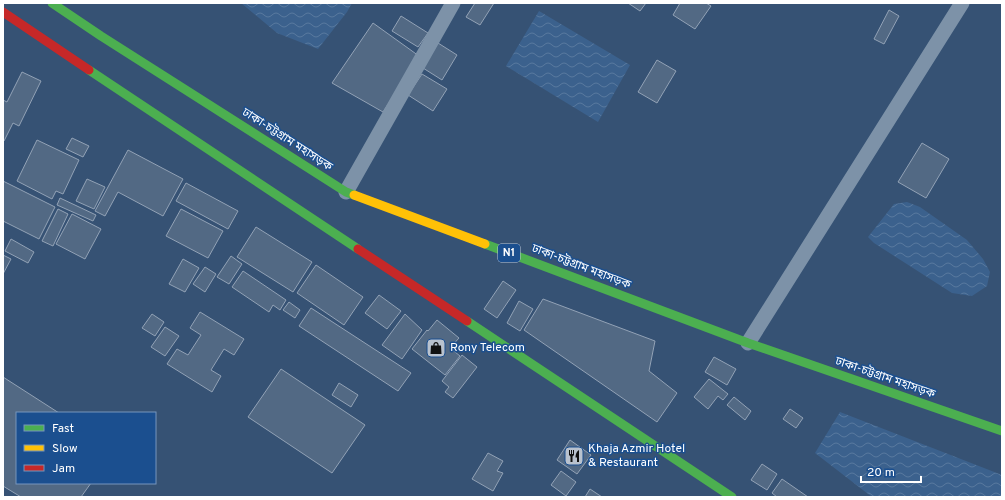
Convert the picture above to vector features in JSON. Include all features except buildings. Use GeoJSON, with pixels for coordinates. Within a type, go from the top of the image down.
{"type":"FeatureCollection","features":[{"type":"Feature","properties":{"kind":"highway","name":"ঢাকা-চট্টগ্রাম মহাসড়ক"},"geometry":{"type":"LineString","coordinates":[[52,3],[101,36],[346,192],[748,343],[1002,431]]}},
{"type":"Feature","properties":{"kind":"highway"},"geometry":{"type":"LineString","coordinates":[[3,12],[732,497]]}},
{"type":"Feature","properties":{"kind":"street"},"geometry":{"type":"LineString","coordinates":[[346,192],[453,3]]}},
{"type":"Feature","properties":{"kind":"street"},"geometry":{"type":"LineString","coordinates":[[748,343],[962,3]]}},
{"type":"Feature","properties":{"kind":"water"},"geometry":{"type":"Polygon","coordinates":[[[241,3],[352,3],[347,12],[318,49],[277,33],[241,3]]]}},
{"type":"Feature","properties":{"kind":"water"},"geometry":{"type":"Polygon","coordinates":[[[539,11],[630,65],[598,122],[506,66],[539,11]]]}},
{"type":"Feature","properties":{"kind":"water"},"geometry":{"type":"Polygon","coordinates":[[[907,202],[920,207],[967,240],[983,259],[990,272],[987,286],[972,296],[952,293],[874,243],[868,237],[894,204],[907,202]]]}},
{"type":"Feature","properties":{"kind":"water"},"geometry":{"type":"Polygon","coordinates":[[[840,412],[1002,475],[1002,497],[872,497],[815,453],[840,412]]]}},
{"type":"Feature","properties":{"kind":"traffic: fast"},"geometry":{"type":"LineString","coordinates":[[52,3],[101,36],[346,192],[354,195]]}},
{"type":"Feature","properties":{"kind":"traffic: fast"},"geometry":{"type":"LineString","coordinates":[[89,70],[358,249]]}},
{"type":"Feature","properties":{"kind":"traffic: fast"},"geometry":{"type":"LineString","coordinates":[[485,244],[748,343],[1002,431]]}},
{"type":"Feature","properties":{"kind":"traffic: fast"},"geometry":{"type":"LineString","coordinates":[[467,321],[732,497]]}},
{"type":"Feature","properties":{"kind":"traffic: slow"},"geometry":{"type":"LineString","coordinates":[[354,195],[485,244]]}},
{"type":"Feature","properties":{"kind":"traffic: jam"},"geometry":{"type":"LineString","coordinates":[[3,12],[89,70]]}},
{"type":"Feature","properties":{"kind":"traffic: jam"},"geometry":{"type":"LineString","coordinates":[[358,249],[467,321]]}},
{"type":"Feature","properties":{"kind":"place","name":"Rony Telecom"},"geometry":{"type":"Point","coordinates":[436,348]}},
{"type":"Feature","properties":{"kind":"place","name":"Khaja Azmir Hotel & Restaurant"},"geometry":{"type":"Point","coordinates":[574,456]}}]}
